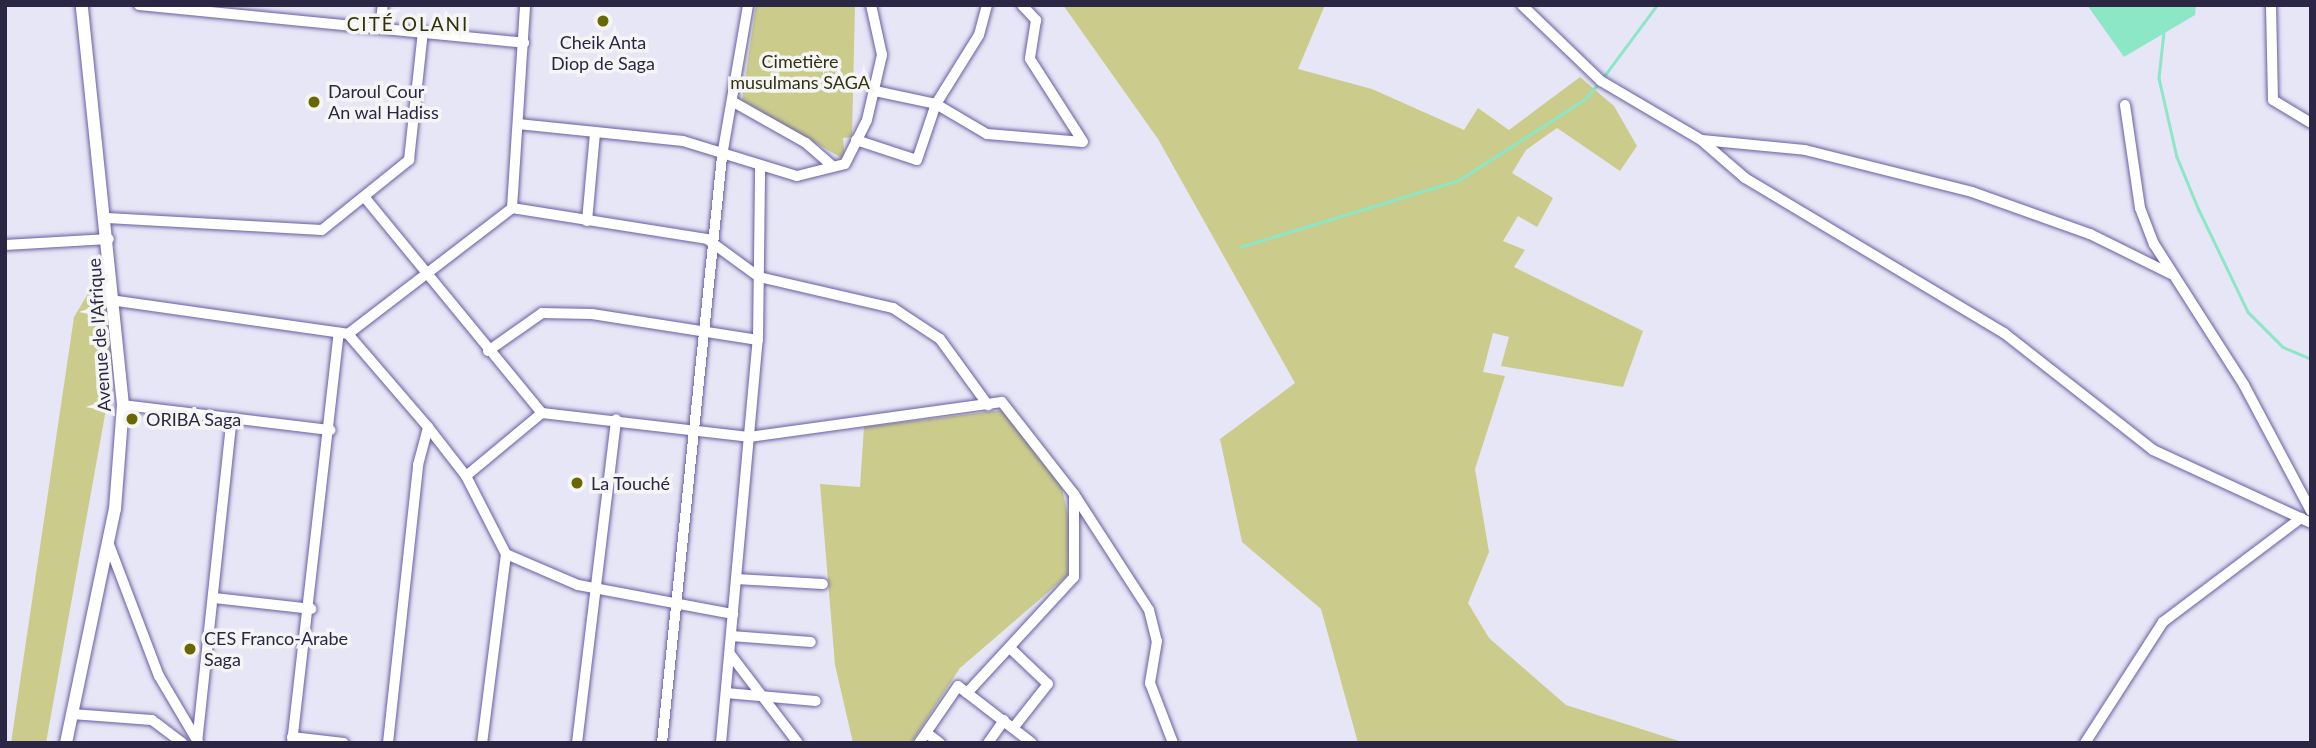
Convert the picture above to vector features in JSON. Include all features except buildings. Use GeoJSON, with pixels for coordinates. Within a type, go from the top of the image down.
{"type":"FeatureCollection","features":[{"type":"Feature","properties":{"kind":"main road","name":"Avenue de l'Afrique"},"geometry":{"type":"LineString","coordinates":[[66,743],[108,542],[123,405],[117,301],[82,5]]}},
{"type":"Feature","properties":{"kind":"street"},"geometry":{"type":"LineString","coordinates":[[139,5],[231,9],[524,43]]}},
{"type":"Feature","properties":{"kind":"street"},"geometry":{"type":"LineString","coordinates":[[380,28],[383,5]]}},
{"type":"Feature","properties":{"kind":"street"},"geometry":{"type":"LineString","coordinates":[[512,208],[525,5]]}},
{"type":"Feature","properties":{"kind":"street"},"geometry":{"type":"LineString","coordinates":[[662,743],[722,156],[735,103],[748,5]]}},
{"type":"Feature","properties":{"kind":"street"},"geometry":{"type":"LineString","coordinates":[[518,124],[683,141],[722,156],[797,176],[849,161],[875,91],[882,55],[871,5]]}},
{"type":"Feature","properties":{"kind":"street"},"geometry":{"type":"LineString","coordinates":[[856,140],[917,160],[936,104],[979,35],[987,5]]}},
{"type":"Feature","properties":{"kind":"street"},"geometry":{"type":"LineString","coordinates":[[875,91],[936,104],[987,134],[1083,142],[1030,59],[1036,20],[1022,5]]}},
{"type":"Feature","properties":{"kind":"street"},"geometry":{"type":"LineString","coordinates":[[1522,5],[1601,81],[1701,139],[1745,178],[2004,333],[2153,450],[2306,521],[2163,622],[2085,743]]}},
{"type":"Feature","properties":{"kind":"street"},"geometry":{"type":"LineString","coordinates":[[2271,5],[2273,100],[2311,122]]}},
{"type":"Feature","properties":{"kind":"street"},"geometry":{"type":"LineString","coordinates":[[107,218],[322,230],[366,200],[408,160],[423,31]]}},
{"type":"Feature","properties":{"kind":"street"},"geometry":{"type":"LineString","coordinates":[[735,103],[806,143],[832,166]]}},
{"type":"Feature","properties":{"kind":"street"},"geometry":{"type":"LineString","coordinates":[[2125,105],[2140,208],[2171,274],[2244,384],[2311,511]]}},
{"type":"Feature","properties":{"kind":"street"},"geometry":{"type":"LineString","coordinates":[[587,221],[595,133]]}},
{"type":"Feature","properties":{"kind":"street"},"geometry":{"type":"LineString","coordinates":[[1701,139],[1805,150],[1972,192],[2090,233],[2171,274]]}},
{"type":"Feature","properties":{"kind":"street"},"geometry":{"type":"LineString","coordinates":[[721,743],[758,341],[760,167]]}},
{"type":"Feature","properties":{"kind":"street"},"geometry":{"type":"LineString","coordinates":[[366,200],[488,351],[542,413]]}},
{"type":"Feature","properties":{"kind":"street"},"geometry":{"type":"LineString","coordinates":[[344,743],[292,740],[311,609],[330,430],[344,334],[512,208],[713,242],[759,277],[912,317],[940,339],[988,405]]}},
{"type":"Feature","properties":{"kind":"street"},"geometry":{"type":"LineString","coordinates":[[5,245],[109,239]]}},
{"type":"Feature","properties":{"kind":"street"},"geometry":{"type":"LineString","coordinates":[[117,301],[344,334],[428,427],[466,476],[506,555],[482,743]]}},
{"type":"Feature","properties":{"kind":"street"},"geometry":{"type":"LineString","coordinates":[[488,351],[542,313],[704,330],[758,341]]}},
{"type":"Feature","properties":{"kind":"street"},"geometry":{"type":"LineString","coordinates":[[466,476],[542,413],[694,427],[749,437],[1002,402],[1074,494],[1154,623],[1150,683],[1173,743]]}},
{"type":"Feature","properties":{"kind":"street"},"geometry":{"type":"LineString","coordinates":[[123,405],[330,430]]}},
{"type":"Feature","properties":{"kind":"street"},"geometry":{"type":"LineString","coordinates":[[198,742],[232,418]]}},
{"type":"Feature","properties":{"kind":"street"},"geometry":{"type":"LineString","coordinates":[[577,743],[616,418]]}},
{"type":"Feature","properties":{"kind":"street"},"geometry":{"type":"LineString","coordinates":[[388,743],[418,465],[428,427]]}},
{"type":"Feature","properties":{"kind":"street"},"geometry":{"type":"LineString","coordinates":[[967,693],[1074,577],[1074,494]]}},
{"type":"Feature","properties":{"kind":"street"},"geometry":{"type":"LineString","coordinates":[[108,542],[159,676],[198,742]]}},
{"type":"Feature","properties":{"kind":"street"},"geometry":{"type":"LineString","coordinates":[[506,555],[596,590],[733,614]]}},
{"type":"Feature","properties":{"kind":"street"},"geometry":{"type":"LineString","coordinates":[[736,579],[823,584]]}},
{"type":"Feature","properties":{"kind":"street"},"geometry":{"type":"LineString","coordinates":[[215,598],[311,609]]}},
{"type":"Feature","properties":{"kind":"street"},"geometry":{"type":"LineString","coordinates":[[731,635],[811,642]]}},
{"type":"Feature","properties":{"kind":"street"},"geometry":{"type":"LineString","coordinates":[[1010,648],[1048,684],[1014,727]]}},
{"type":"Feature","properties":{"kind":"street"},"geometry":{"type":"LineString","coordinates":[[730,653],[759,696],[798,743]]}},
{"type":"Feature","properties":{"kind":"street"},"geometry":{"type":"LineString","coordinates":[[919,743],[928,734],[958,686],[1032,743]]}},
{"type":"Feature","properties":{"kind":"street"},"geometry":{"type":"LineString","coordinates":[[726,693],[816,701]]}},
{"type":"Feature","properties":{"kind":"street"},"geometry":{"type":"LineString","coordinates":[[72,714],[152,720],[182,743]]}},
{"type":"Feature","properties":{"kind":"street"},"geometry":{"type":"LineString","coordinates":[[988,743],[1004,720]]}},
{"type":"Feature","properties":{"kind":"street"},"geometry":{"type":"LineString","coordinates":[[928,734],[940,743]]}},
{"type":"Feature","properties":{"kind":"green space","name":"Cimetière musulmans SAGA"},"geometry":{"type":"Polygon","coordinates":[[[756,5],[855,5],[852,137],[843,138],[845,160],[742,100],[756,5]]]}},
{"type":"Feature","properties":{"kind":"green space"},"geometry":{"type":"Polygon","coordinates":[[[1063,5],[1325,5],[1298,69],[1372,89],[1464,130],[1478,108],[1509,130],[1580,77],[1614,106],[1637,146],[1620,171],[1557,128],[1526,150],[1512,173],[1553,198],[1537,227],[1518,216],[1503,241],[1525,250],[1514,267],[1643,331],[1623,387],[1501,366],[1509,337],[1493,333],[1483,372],[1505,376],[1475,469],[1489,552],[1468,603],[1489,638],[1566,705],[1685,743],[1358,743],[1321,609],[1242,542],[1220,439],[1295,383],[1158,139],[1063,5]]]}},
{"type":"Feature","properties":{"kind":"green space"},"geometry":{"type":"Polygon","coordinates":[[[113,252],[117,348],[46,743],[11,743],[74,317],[113,252]]]}},
{"type":"Feature","properties":{"kind":"green space"},"geometry":{"type":"Polygon","coordinates":[[[1003,410],[1062,488],[1070,525],[1068,575],[960,668],[911,743],[853,743],[835,665],[820,484],[860,487],[864,427],[1003,410]]]}},
{"type":"Feature","properties":{"kind":"shaded area"},"geometry":{"type":"Polygon","coordinates":[[[2087,5],[2196,5],[2195,15],[2124,57],[2087,5]]]}},
{"type":"Feature","properties":{"kind":"waterway"},"geometry":{"type":"LineString","coordinates":[[1602,79],[1657,5]]}},
{"type":"Feature","properties":{"kind":"waterway"},"geometry":{"type":"LineString","coordinates":[[2164,32],[2159,78],[2177,157],[2199,210],[2248,312],[2283,347],[2311,359]]}},
{"type":"Feature","properties":{"kind":"waterway"},"geometry":{"type":"LineString","coordinates":[[1240,247],[1459,180],[1585,99],[1598,84]]}},
{"type":"Feature","properties":{"kind":"place","name":"Cheik Anta Diop de Saga"},"geometry":{"type":"Point","coordinates":[603,21]}},
{"type":"Feature","properties":{"kind":"place","name":"Daroul Cour An wal Hadiss"},"geometry":{"type":"Point","coordinates":[314,102]}},
{"type":"Feature","properties":{"kind":"place","name":"ORIBA Saga"},"geometry":{"type":"Point","coordinates":[132,419]}},
{"type":"Feature","properties":{"kind":"place","name":"La Touché"},"geometry":{"type":"Point","coordinates":[577,483]}},
{"type":"Feature","properties":{"kind":"place","name":"CES Franco-Arabe Saga"},"geometry":{"type":"Point","coordinates":[190,649]}},
{"type":"Feature","properties":{"kind":"district","name":"CITÉ OLANI"},"geometry":{"type":"Point","coordinates":[408,24]}}]}
